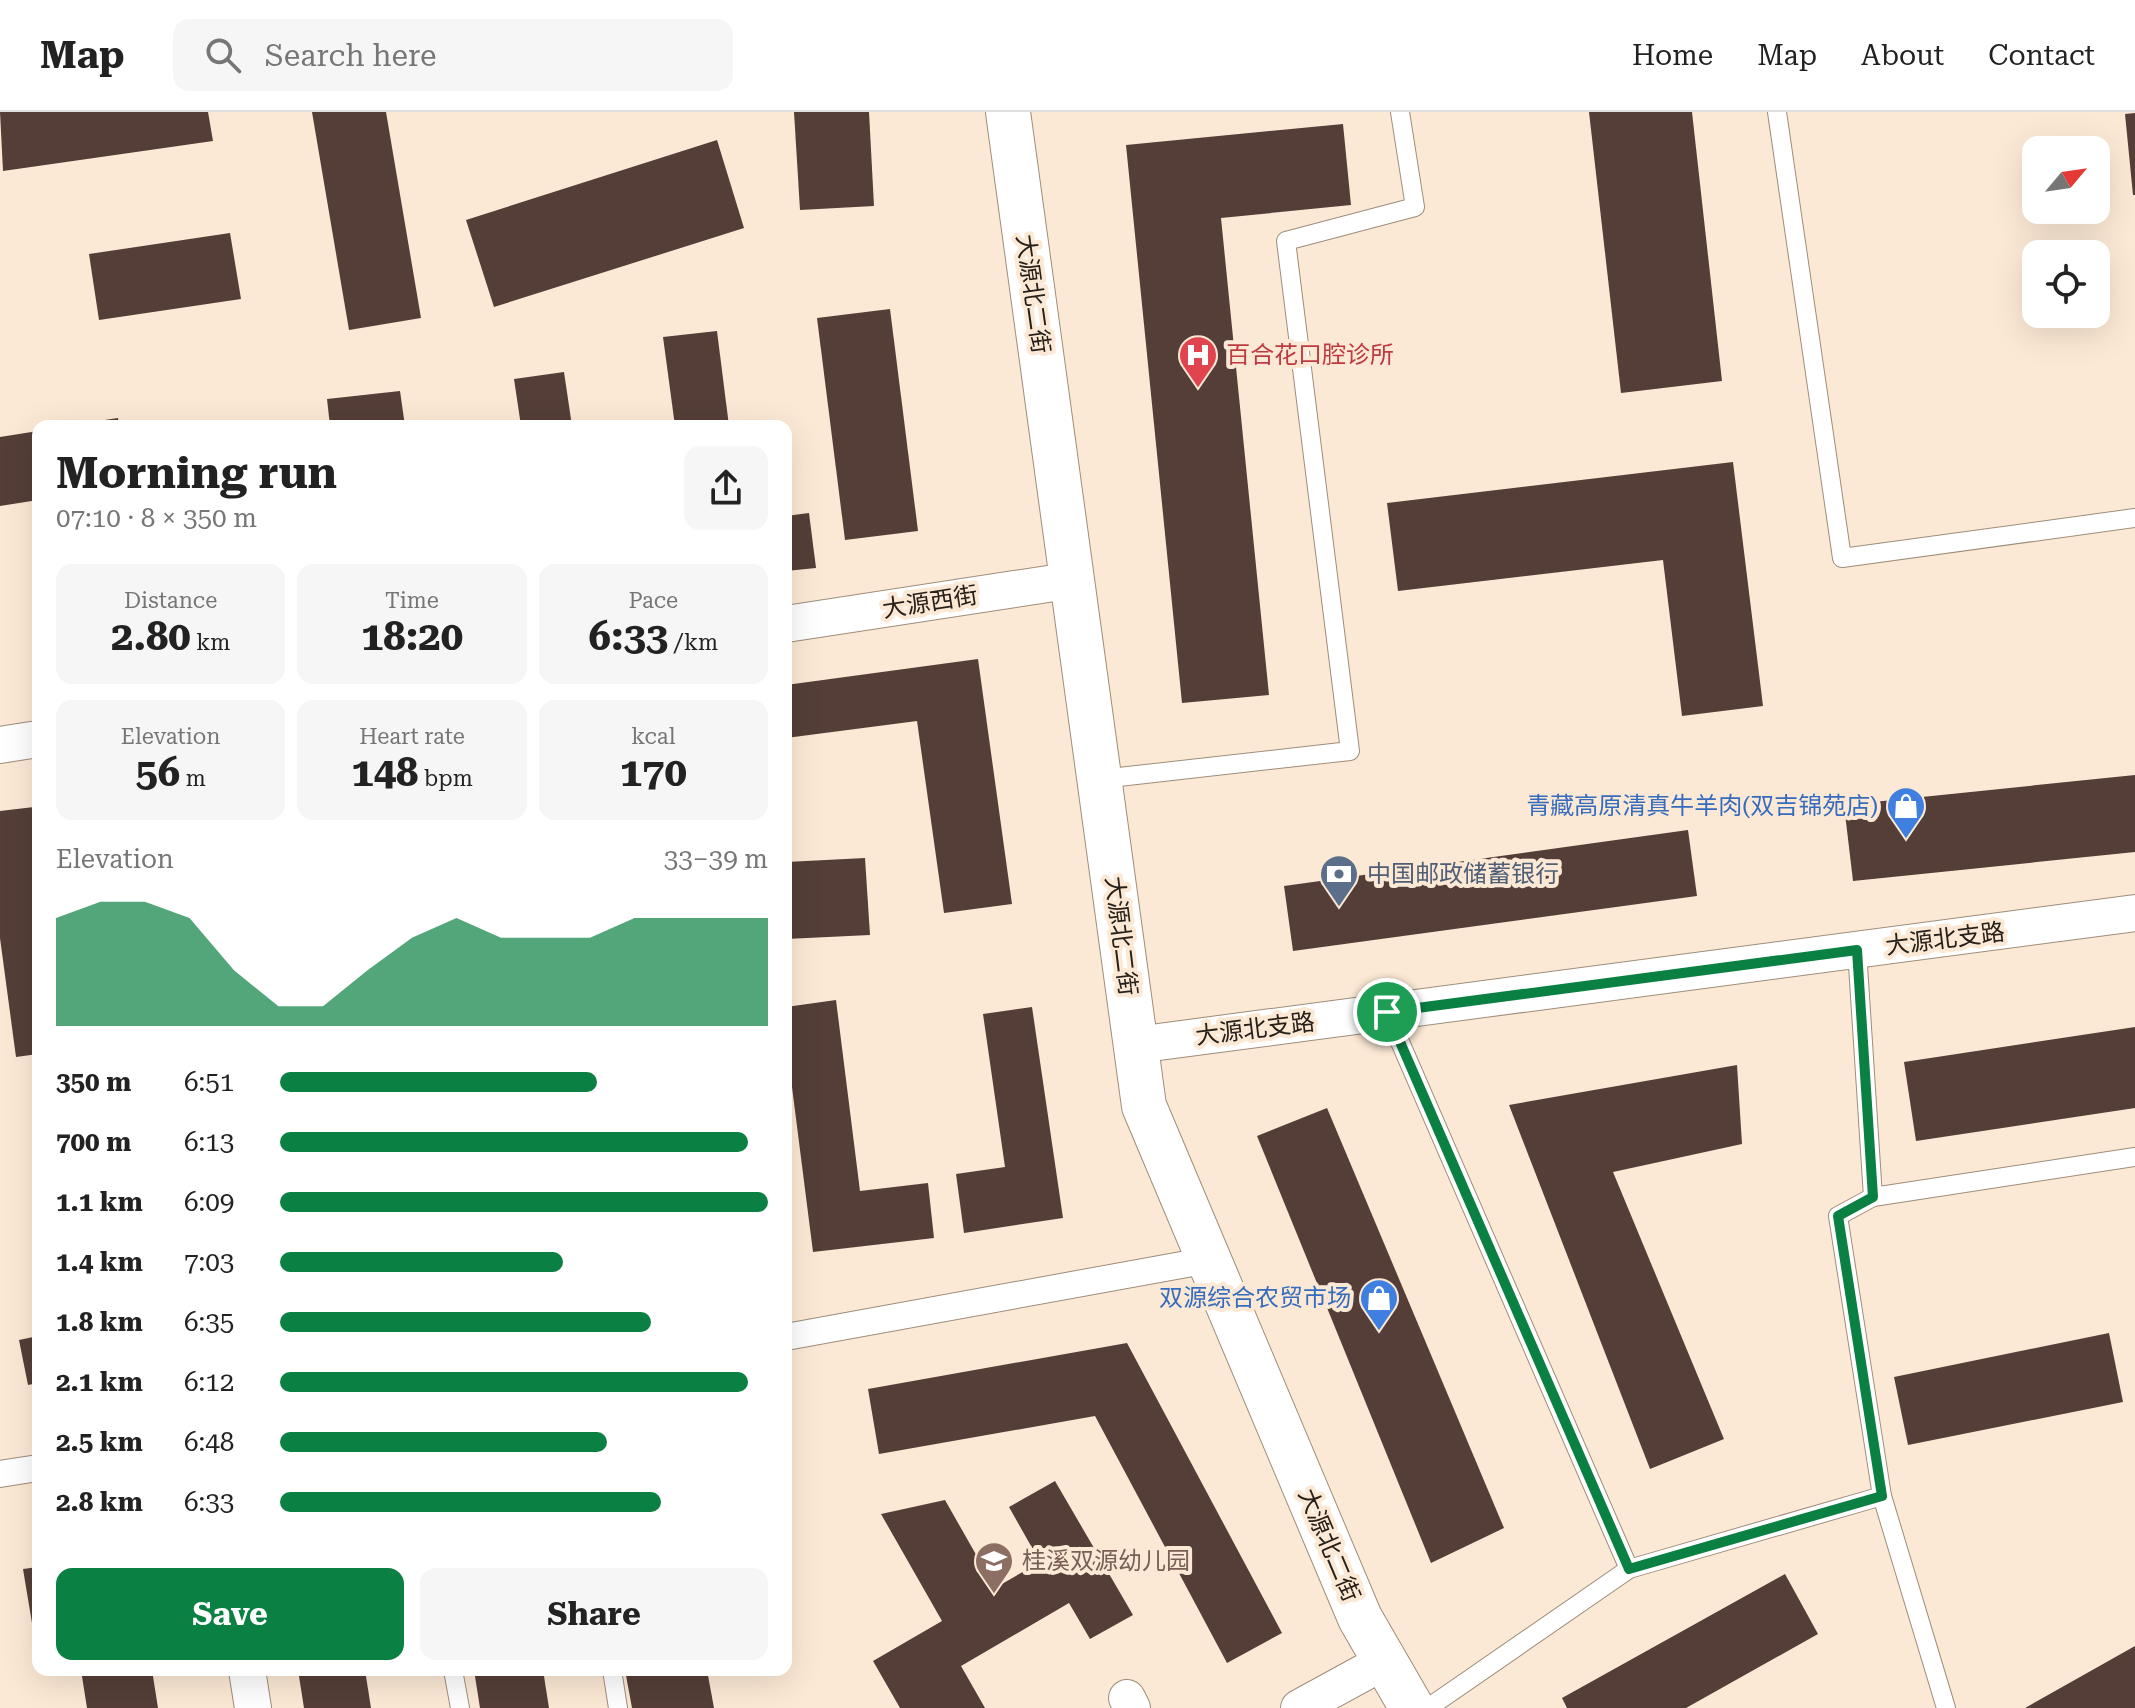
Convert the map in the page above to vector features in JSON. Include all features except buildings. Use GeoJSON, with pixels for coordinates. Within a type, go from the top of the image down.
{"type":"FeatureCollection","features":[{"type":"Feature","properties":{"kind":"street","name":"大源北二街"},"geometry":{"type":"LineString","coordinates":[[1008,112],[1144,1106],[1360,1618],[1412,1708]]}},
{"type":"Feature","properties":{"kind":"street","name":"大源西街"},"geometry":{"type":"LineString","coordinates":[[792,623],[1074,580]]}},
{"type":"Feature","properties":{"kind":"street"},"geometry":{"type":"LineString","coordinates":[[0,745],[32,740]]}},
{"type":"Feature","properties":{"kind":"street","name":"大源北支路"},"geometry":{"type":"LineString","coordinates":[[1136,1045],[2135,913]]}},
{"type":"Feature","properties":{"kind":"street"},"geometry":{"type":"LineString","coordinates":[[792,1336],[1209,1260]]}},
{"type":"Feature","properties":{"kind":"street"},"geometry":{"type":"LineString","coordinates":[[0,1474],[32,1469]]}},
{"type":"Feature","properties":{"kind":"street"},"geometry":{"type":"LineString","coordinates":[[1299,1708],[1385,1661]]}},
{"type":"Feature","properties":{"kind":"street"},"geometry":{"type":"LineString","coordinates":[[248,1676],[253,1708]]}},
{"type":"Feature","properties":{"kind":"lane"},"geometry":{"type":"LineString","coordinates":[[1101,779],[1350,751],[1286,241],[1415,207],[1400,112]]}},
{"type":"Feature","properties":{"kind":"lane"},"geometry":{"type":"LineString","coordinates":[[1777,112],[1842,558],[2135,518]]}},
{"type":"Feature","properties":{"kind":"lane"},"geometry":{"type":"LineString","coordinates":[[1857,950],[1873,1197]]}},
{"type":"Feature","properties":{"kind":"lane"},"geometry":{"type":"LineString","coordinates":[[1387,1012],[1629,1569]]}},
{"type":"Feature","properties":{"kind":"lane"},"geometry":{"type":"LineString","coordinates":[[1946,1708],[1882,1496],[1838,1216],[1873,1197],[2135,1157]]}},
{"type":"Feature","properties":{"kind":"lane"},"geometry":{"type":"LineString","coordinates":[[1428,1708],[1629,1569],[1882,1496]]}},
{"type":"Feature","properties":{"kind":"lane"},"geometry":{"type":"LineString","coordinates":[[454,1676],[460,1708]]}},
{"type":"Feature","properties":{"kind":"lane"},"geometry":{"type":"LineString","coordinates":[[613,1676],[618,1708]]}},
{"type":"Feature","properties":{"kind":"place","name":"百合花口腔诊所"},"geometry":{"type":"Point","coordinates":[1198,389]}},
{"type":"Feature","properties":{"kind":"place","name":"青藏高原清真牛羊肉(双吉锦苑店)"},"geometry":{"type":"Point","coordinates":[1906,840]}},
{"type":"Feature","properties":{"kind":"place","name":"中国邮政储蓄银行"},"geometry":{"type":"Point","coordinates":[1339,908]}},
{"type":"Feature","properties":{"kind":"place","name":"双源综合农贸市场"},"geometry":{"type":"Point","coordinates":[1379,1332]}},
{"type":"Feature","properties":{"kind":"place","name":"桂溪双源幼儿园"},"geometry":{"type":"Point","coordinates":[994,1595]}},
{"type":"Feature","properties":{"kind":"route"},"geometry":{"type":"LineString","coordinates":[[1857,950],[1873,1197],[1838,1216],[1882,1496],[1629,1569],[1387,1012],[1857,950]]}}]}
